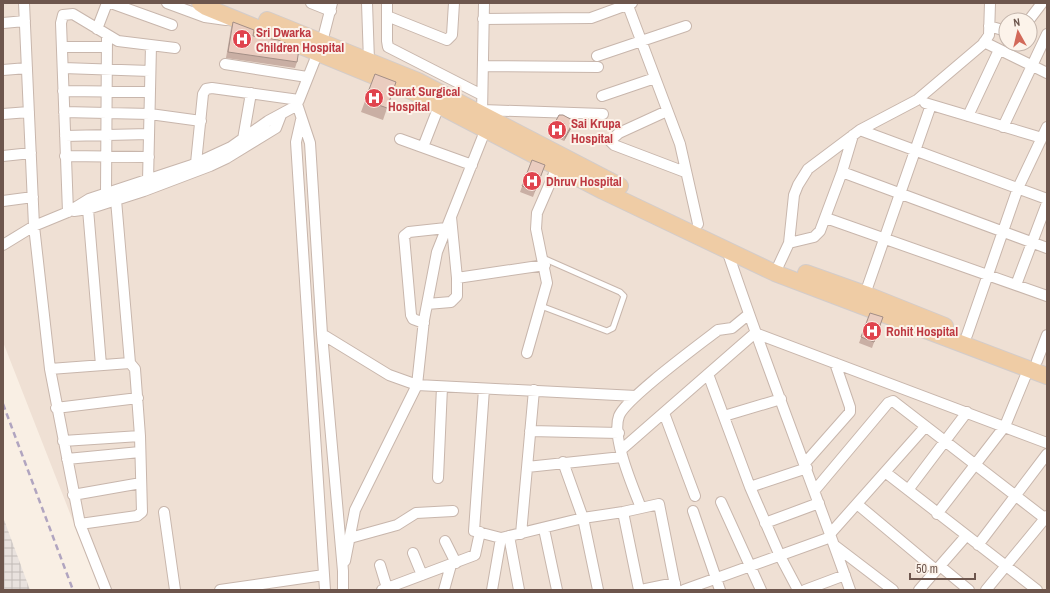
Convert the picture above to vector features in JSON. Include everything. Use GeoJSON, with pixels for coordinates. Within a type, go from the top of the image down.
{"type":"FeatureCollection","features":[{"type":"Feature","properties":{"kind":"main road"},"geometry":{"type":"LineString","coordinates":[[200,3],[206,7],[243,22],[320,48],[369,61],[418,82],[607,180],[698,224],[777,268],[865,294],[967,335],[1040,367]]}},
{"type":"Feature","properties":{"kind":"main road"},"geometry":{"type":"LineString","coordinates":[[222,3],[413,92],[439,106],[485,118],[557,167],[727,250],[1040,367]]}},
{"type":"Feature","properties":{"kind":"street"},"geometry":{"type":"LineString","coordinates":[[24,3],[34,226],[50,369],[56,408],[80,524],[106,590]]}},
{"type":"Feature","properties":{"kind":"street"},"geometry":{"type":"LineString","coordinates":[[97,29],[107,3]]}},
{"type":"Feature","properties":{"kind":"street"},"geometry":{"type":"LineString","coordinates":[[111,3],[172,25]]}},
{"type":"Feature","properties":{"kind":"street"},"geometry":{"type":"LineString","coordinates":[[167,3],[205,18],[243,22]]}},
{"type":"Feature","properties":{"kind":"street"},"geometry":{"type":"LineString","coordinates":[[311,3],[332,7],[320,48],[298,102],[301,120],[310,142],[322,334],[343,571],[343,590]]}},
{"type":"Feature","properties":{"kind":"street"},"geometry":{"type":"LineString","coordinates":[[367,3],[369,61]]}},
{"type":"Feature","properties":{"kind":"street"},"geometry":{"type":"LineString","coordinates":[[387,3],[387,41],[390,49],[482,95]]}},
{"type":"Feature","properties":{"kind":"street"},"geometry":{"type":"LineString","coordinates":[[387,16],[444,39],[450,39],[452,35],[454,3]]}},
{"type":"Feature","properties":{"kind":"street"},"geometry":{"type":"LineString","coordinates":[[343,571],[355,510],[417,386],[424,322],[437,252],[472,165],[485,118],[482,95],[484,66],[484,3]]}},
{"type":"Feature","properties":{"kind":"street"},"geometry":{"type":"LineString","coordinates":[[777,268],[789,243],[792,202],[798,185],[808,169],[856,132],[917,100],[984,42],[989,35],[990,3]]}},
{"type":"Feature","properties":{"kind":"street"},"geometry":{"type":"LineString","coordinates":[[1035,12],[1042,3]]}},
{"type":"Feature","properties":{"kind":"street"},"geometry":{"type":"LineString","coordinates":[[483,19],[591,18],[629,4],[667,112],[680,144],[685,172],[698,224]]}},
{"type":"Feature","properties":{"kind":"street"},"geometry":{"type":"LineString","coordinates":[[68,212],[61,18],[65,13],[73,14],[107,36],[118,41],[175,48]]}},
{"type":"Feature","properties":{"kind":"street"},"geometry":{"type":"LineString","coordinates":[[3,23],[24,21]]}},
{"type":"Feature","properties":{"kind":"street"},"geometry":{"type":"LineString","coordinates":[[597,56],[686,26]]}},
{"type":"Feature","properties":{"kind":"street"},"geometry":{"type":"LineString","coordinates":[[989,26],[998,29]]}},
{"type":"Feature","properties":{"kind":"street"},"geometry":{"type":"LineString","coordinates":[[1003,128],[1047,34]]}},
{"type":"Feature","properties":{"kind":"street"},"geometry":{"type":"LineString","coordinates":[[106,193],[107,36]]}},
{"type":"Feature","properties":{"kind":"street"},"geometry":{"type":"LineString","coordinates":[[984,42],[998,49]]}},
{"type":"Feature","properties":{"kind":"street"},"geometry":{"type":"LineString","coordinates":[[148,181],[151,45]]}},
{"type":"Feature","properties":{"kind":"street"},"geometry":{"type":"LineString","coordinates":[[62,47],[107,47]]}},
{"type":"Feature","properties":{"kind":"street"},"geometry":{"type":"LineString","coordinates":[[968,116],[999,52]]}},
{"type":"Feature","properties":{"kind":"street"},"geometry":{"type":"LineString","coordinates":[[1004,52],[1047,73]]}},
{"type":"Feature","properties":{"kind":"street"},"geometry":{"type":"LineString","coordinates":[[225,64],[307,77]]}},
{"type":"Feature","properties":{"kind":"street"},"geometry":{"type":"LineString","coordinates":[[484,66],[598,67]]}},
{"type":"Feature","properties":{"kind":"street"},"geometry":{"type":"LineString","coordinates":[[3,70],[27,68]]}},
{"type":"Feature","properties":{"kind":"street"},"geometry":{"type":"LineString","coordinates":[[62,68],[150,71]]}},
{"type":"Feature","properties":{"kind":"street"},"geometry":{"type":"LineString","coordinates":[[602,96],[655,78]]}},
{"type":"Feature","properties":{"kind":"street"},"geometry":{"type":"LineString","coordinates":[[196,163],[203,94],[208,88],[251,93],[298,102]]}},
{"type":"Feature","properties":{"kind":"street"},"geometry":{"type":"LineString","coordinates":[[63,91],[150,92]]}},
{"type":"Feature","properties":{"kind":"street"},"geometry":{"type":"LineString","coordinates":[[243,139],[251,93]]}},
{"type":"Feature","properties":{"kind":"street"},"geometry":{"type":"LineString","coordinates":[[917,100],[1003,128],[1042,138]]}},
{"type":"Feature","properties":{"kind":"street"},"geometry":{"type":"LineString","coordinates":[[3,244],[34,226],[68,212],[88,199],[148,181],[196,163],[243,139],[298,102]]}},
{"type":"Feature","properties":{"kind":"street"},"geometry":{"type":"LineString","coordinates":[[865,294],[931,104]]}},
{"type":"Feature","properties":{"kind":"street"},"geometry":{"type":"LineString","coordinates":[[423,147],[439,106]]}},
{"type":"Feature","properties":{"kind":"street"},"geometry":{"type":"LineString","coordinates":[[3,114],[29,112]]}},
{"type":"Feature","properties":{"kind":"street"},"geometry":{"type":"LineString","coordinates":[[64,112],[150,114],[201,121]]}},
{"type":"Feature","properties":{"kind":"street"},"geometry":{"type":"LineString","coordinates":[[667,112],[619,133],[610,140],[614,145],[685,172]]}},
{"type":"Feature","properties":{"kind":"street"},"geometry":{"type":"LineString","coordinates":[[485,118],[603,114]]}},
{"type":"Feature","properties":{"kind":"street"},"geometry":{"type":"LineString","coordinates":[[68,212],[88,209],[188,176],[227,158],[276,128],[280,115]]}},
{"type":"Feature","properties":{"kind":"street"},"geometry":{"type":"LineString","coordinates":[[301,120],[296,142],[325,590]]}},
{"type":"Feature","properties":{"kind":"street"},"geometry":{"type":"LineString","coordinates":[[967,335],[1004,233],[1018,188],[1047,127]]}},
{"type":"Feature","properties":{"kind":"street"},"geometry":{"type":"LineString","coordinates":[[856,132],[915,150],[1047,199]]}},
{"type":"Feature","properties":{"kind":"street"},"geometry":{"type":"LineString","coordinates":[[789,243],[818,235],[826,218],[856,132]]}},
{"type":"Feature","properties":{"kind":"street"},"geometry":{"type":"LineString","coordinates":[[65,136],[149,134]]}},
{"type":"Feature","properties":{"kind":"street"},"geometry":{"type":"LineString","coordinates":[[400,139],[472,165]]}},
{"type":"Feature","properties":{"kind":"street"},"geometry":{"type":"LineString","coordinates":[[3,156],[31,153]]}},
{"type":"Feature","properties":{"kind":"street"},"geometry":{"type":"LineString","coordinates":[[65,156],[149,157]]}},
{"type":"Feature","properties":{"kind":"street"},"geometry":{"type":"LineString","coordinates":[[528,353],[547,282],[536,229],[537,213],[557,167]]}},
{"type":"Feature","properties":{"kind":"street"},"geometry":{"type":"LineString","coordinates":[[842,172],[1047,248]]}},
{"type":"Feature","properties":{"kind":"street"},"geometry":{"type":"LineString","coordinates":[[3,201],[33,197]]}},
{"type":"Feature","properties":{"kind":"street"},"geometry":{"type":"LineString","coordinates":[[80,524],[140,515],[143,509],[138,398],[135,369],[130,363],[116,200]]}},
{"type":"Feature","properties":{"kind":"street"},"geometry":{"type":"LineString","coordinates":[[1016,285],[1047,203]]}},
{"type":"Feature","properties":{"kind":"street"},"geometry":{"type":"LineString","coordinates":[[88,209],[101,365]]}},
{"type":"Feature","properties":{"kind":"street"},"geometry":{"type":"LineString","coordinates":[[427,304],[448,302],[455,299],[457,292],[451,216]]}},
{"type":"Feature","properties":{"kind":"street"},"geometry":{"type":"LineString","coordinates":[[826,218],[884,240],[989,274],[1047,296]]}},
{"type":"Feature","properties":{"kind":"street"},"geometry":{"type":"LineString","coordinates":[[424,322],[413,319],[411,315],[404,236],[409,232],[446,228]]}},
{"type":"Feature","properties":{"kind":"street"},"geometry":{"type":"LineString","coordinates":[[727,250],[755,333],[806,465],[850,590]]}},
{"type":"Feature","properties":{"kind":"street"},"geometry":{"type":"LineString","coordinates":[[457,278],[544,262]]}},
{"type":"Feature","properties":{"kind":"street"},"geometry":{"type":"LineString","coordinates":[[641,508],[621,453],[619,416],[636,396],[718,330],[732,328],[749,314]]}},
{"type":"Feature","properties":{"kind":"street"},"geometry":{"type":"LineString","coordinates":[[755,333],[1047,443]]}},
{"type":"Feature","properties":{"kind":"street"},"geometry":{"type":"LineString","coordinates":[[527,467],[621,453],[755,333]]}},
{"type":"Feature","properties":{"kind":"street"},"geometry":{"type":"LineString","coordinates":[[322,334],[389,375],[417,386],[534,390],[636,396]]}},
{"type":"Feature","properties":{"kind":"street"},"geometry":{"type":"LineString","coordinates":[[938,514],[1005,426],[1040,367],[1047,335]]}},
{"type":"Feature","properties":{"kind":"street"},"geometry":{"type":"LineString","coordinates":[[50,369],[130,363]]}},
{"type":"Feature","properties":{"kind":"street"},"geometry":{"type":"LineString","coordinates":[[750,487],[806,465],[850,412],[850,407],[835,363]]}},
{"type":"Feature","properties":{"kind":"street"},"geometry":{"type":"LineString","coordinates":[[1040,367],[1047,382]]}},
{"type":"Feature","properties":{"kind":"street"},"geometry":{"type":"LineString","coordinates":[[708,374],[750,487],[780,556],[798,590]]}},
{"type":"Feature","properties":{"kind":"street"},"geometry":{"type":"LineString","coordinates":[[438,478],[442,387]]}},
{"type":"Feature","properties":{"kind":"street"},"geometry":{"type":"LineString","coordinates":[[484,389],[474,531],[505,537],[544,529],[583,518],[623,512],[658,504],[676,587],[640,590],[623,512]]}},
{"type":"Feature","properties":{"kind":"street"},"geometry":{"type":"LineString","coordinates":[[521,534],[534,390]]}},
{"type":"Feature","properties":{"kind":"street"},"geometry":{"type":"LineString","coordinates":[[56,408],[138,398]]}},
{"type":"Feature","properties":{"kind":"street"},"geometry":{"type":"LineString","coordinates":[[724,416],[781,399]]}},
{"type":"Feature","properties":{"kind":"street"},"geometry":{"type":"LineString","coordinates":[[815,490],[889,402],[893,401],[1015,496],[1046,518],[986,590]]}},
{"type":"Feature","properties":{"kind":"street"},"geometry":{"type":"LineString","coordinates":[[908,490],[967,412]]}},
{"type":"Feature","properties":{"kind":"street"},"geometry":{"type":"LineString","coordinates":[[664,413],[695,496]]}},
{"type":"Feature","properties":{"kind":"street"},"geometry":{"type":"LineString","coordinates":[[684,590],[832,538],[857,504],[925,427]]}},
{"type":"Feature","properties":{"kind":"street"},"geometry":{"type":"LineString","coordinates":[[530,431],[619,433]]}},
{"type":"Feature","properties":{"kind":"street"},"geometry":{"type":"LineString","coordinates":[[63,441],[140,436]]}},
{"type":"Feature","properties":{"kind":"street"},"geometry":{"type":"LineString","coordinates":[[67,459],[140,452]]}},
{"type":"Feature","properties":{"kind":"street"},"geometry":{"type":"LineString","coordinates":[[978,545],[1047,454]]}},
{"type":"Feature","properties":{"kind":"street"},"geometry":{"type":"LineString","coordinates":[[563,462],[583,518],[598,590]]}},
{"type":"Feature","properties":{"kind":"street"},"geometry":{"type":"LineString","coordinates":[[885,472],[1037,590]]}},
{"type":"Feature","properties":{"kind":"street"},"geometry":{"type":"LineString","coordinates":[[73,495],[141,483]]}},
{"type":"Feature","properties":{"kind":"street"},"geometry":{"type":"LineString","coordinates":[[721,502],[761,590]]}},
{"type":"Feature","properties":{"kind":"street"},"geometry":{"type":"LineString","coordinates":[[765,523],[819,503]]}},
{"type":"Feature","properties":{"kind":"street"},"geometry":{"type":"LineString","coordinates":[[857,504],[938,568],[969,590]]}},
{"type":"Feature","properties":{"kind":"street"},"geometry":{"type":"LineString","coordinates":[[350,538],[397,525],[416,514],[453,511]]}},
{"type":"Feature","properties":{"kind":"street"},"geometry":{"type":"LineString","coordinates":[[692,511],[720,590]]}},
{"type":"Feature","properties":{"kind":"street"},"geometry":{"type":"LineString","coordinates":[[164,512],[175,590]]}},
{"type":"Feature","properties":{"kind":"street"},"geometry":{"type":"LineString","coordinates":[[544,529],[557,590]]}},
{"type":"Feature","properties":{"kind":"street"},"geometry":{"type":"LineString","coordinates":[[380,565],[387,589],[475,555],[480,532]]}},
{"type":"Feature","properties":{"kind":"street"},"geometry":{"type":"LineString","coordinates":[[919,590],[966,536]]}},
{"type":"Feature","properties":{"kind":"street"},"geometry":{"type":"LineString","coordinates":[[492,590],[505,537]]}},
{"type":"Feature","properties":{"kind":"street"},"geometry":{"type":"LineString","coordinates":[[505,537],[519,590]]}},
{"type":"Feature","properties":{"kind":"street"},"geometry":{"type":"LineString","coordinates":[[832,538],[893,590]]}},
{"type":"Feature","properties":{"kind":"street"},"geometry":{"type":"LineString","coordinates":[[444,590],[453,564],[445,541]]}},
{"type":"Feature","properties":{"kind":"street"},"geometry":{"type":"LineString","coordinates":[[413,553],[422,575]]}},
{"type":"Feature","properties":{"kind":"street"},"geometry":{"type":"LineString","coordinates":[[220,590],[324,575]]}},
{"type":"Feature","properties":{"kind":"street"},"geometry":{"type":"LineString","coordinates":[[805,590],[845,575]]}},
{"type":"Feature","properties":{"kind":"lane"},"geometry":{"type":"LineString","coordinates":[[541,306],[607,331],[613,328],[624,296],[620,292],[544,262]]}},
{"type":"Feature","properties":{"kind":"shaded area"},"geometry":{"type":"Polygon","coordinates":[[[3,3],[1047,3],[1047,590],[100,590],[3,342],[3,3]]]}},
{"type":"Feature","properties":{"kind":"shaded area"},"geometry":{"type":"Polygon","coordinates":[[[3,517],[30,590],[3,590],[3,517]]]}},
{"type":"Feature","properties":{"kind":"building"},"geometry":{"type":"Polygon","coordinates":[[[233,22],[254,30],[253,36],[278,40],[299,49],[297,62],[228,52],[233,22]]]}},
{"type":"Feature","properties":{"kind":"building"},"geometry":{"type":"Polygon","coordinates":[[[375,74],[396,82],[387,108],[365,100],[375,74]]]}},
{"type":"Feature","properties":{"kind":"building"},"geometry":{"type":"Polygon","coordinates":[[[559,115],[563,115],[574,121],[565,137],[551,130],[559,115]]]}},
{"type":"Feature","properties":{"kind":"building"},"geometry":{"type":"Polygon","coordinates":[[[532,160],[545,165],[535,191],[522,186],[532,160]]]}},
{"type":"Feature","properties":{"kind":"building"},"geometry":{"type":"Polygon","coordinates":[[[870,313],[883,317],[874,342],[861,337],[870,313]]]}},
{"type":"Feature","properties":{"kind":"railway"},"geometry":{"type":"LineString","coordinates":[[3,404],[73,590]]}},
{"type":"Feature","properties":{"kind":"place","name":"Sri Dwarka Children Hospital"},"geometry":{"type":"Point","coordinates":[242,39]}},
{"type":"Feature","properties":{"kind":"place","name":"Surat Surgical Hospital"},"geometry":{"type":"Point","coordinates":[374,98]}},
{"type":"Feature","properties":{"kind":"place","name":"Sai Krupa Hospital"},"geometry":{"type":"Point","coordinates":[557,130]}},
{"type":"Feature","properties":{"kind":"place","name":"Dhruv Hospital"},"geometry":{"type":"Point","coordinates":[532,181]}},
{"type":"Feature","properties":{"kind":"place","name":"Rohit Hospital"},"geometry":{"type":"Point","coordinates":[872,331]}}]}
